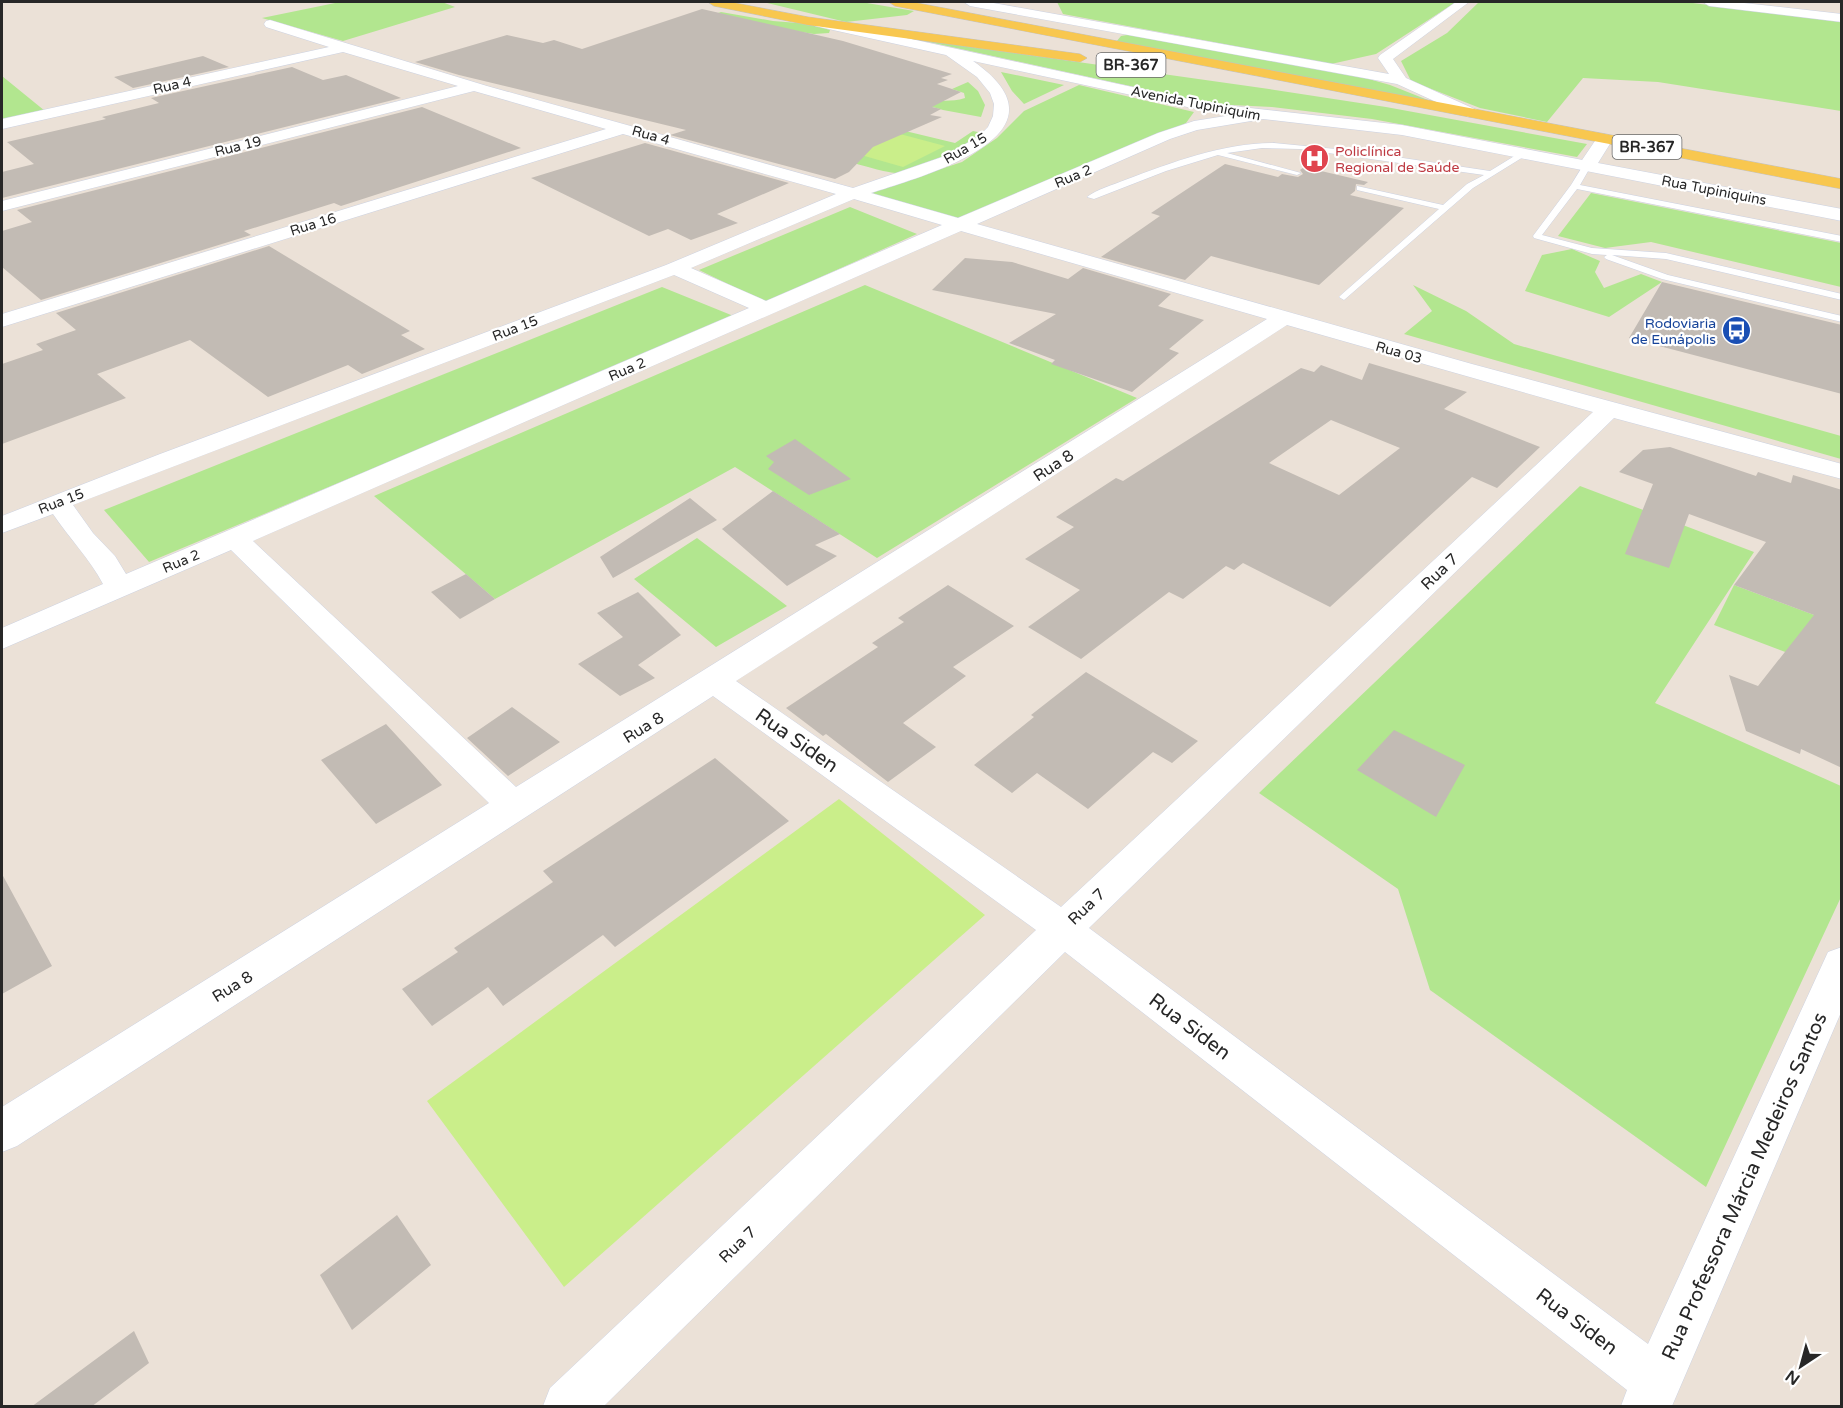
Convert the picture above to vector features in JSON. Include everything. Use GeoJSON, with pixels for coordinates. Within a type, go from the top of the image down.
{"type":"FeatureCollection","features":[{"type":"Feature","properties":{"kind":"main road","name":"BR-367"},"geometry":{"type":"LineString","coordinates":[[714,2],[808,21],[1098,60]]}},
{"type":"Feature","properties":{"kind":"main road","name":"BR-367"},"geometry":{"type":"LineString","coordinates":[[895,2],[1842,184]]}},
{"type":"Feature","properties":{"kind":"main road","name":"BR-367"},"geometry":{"type":"LineString","coordinates":[[1168,70],[1453,109]]}},
{"type":"Feature","properties":{"kind":"street"},"geometry":{"type":"LineString","coordinates":[[970,2],[998,4],[1401,81],[1474,114]]}},
{"type":"Feature","properties":{"kind":"street"},"geometry":{"type":"LineString","coordinates":[[1047,2],[1053,16]]}},
{"type":"Feature","properties":{"kind":"street"},"geometry":{"type":"LineString","coordinates":[[1335,67],[1385,58],[1463,2]]}},
{"type":"Feature","properties":{"kind":"street"},"geometry":{"type":"LineString","coordinates":[[1709,2],[1768,5],[1842,18]]}},
{"type":"Feature","properties":{"kind":"street","name":"Avenida Tupiniquim"},"geometry":{"type":"LineString","coordinates":[[808,21],[1258,116],[1306,118],[1378,126],[1587,166]]}},
{"type":"Feature","properties":{"kind":"street","name":"Rua 4"},"geometry":{"type":"LineString","coordinates":[[270,24],[343,48],[958,225]]}},
{"type":"Feature","properties":{"kind":"street"},"geometry":{"type":"LineString","coordinates":[[1095,39],[1109,26]]}},
{"type":"Feature","properties":{"kind":"street","name":"Rua 4"},"geometry":{"type":"LineString","coordinates":[[2,124],[343,48]]}},
{"type":"Feature","properties":{"kind":"street","name":"Rua 15"},"geometry":{"type":"LineString","coordinates":[[2,525],[674,268],[853,194],[954,158],[982,142],[997,125],[1001,102],[996,89],[985,76],[951,52]]}},
{"type":"Feature","properties":{"kind":"street"},"geometry":{"type":"LineString","coordinates":[[1385,58],[1401,81]]}},
{"type":"Feature","properties":{"kind":"street","name":"Rua 19"},"geometry":{"type":"LineString","coordinates":[[2,206],[474,86]]}},
{"type":"Feature","properties":{"kind":"street","name":"Rua 2"},"geometry":{"type":"LineString","coordinates":[[2,639],[1164,136],[1194,126],[1258,116]]}},
{"type":"Feature","properties":{"kind":"street","name":"Rua 16"},"geometry":{"type":"LineString","coordinates":[[2,321],[625,128]]}},
{"type":"Feature","properties":{"kind":"street"},"geometry":{"type":"LineString","coordinates":[[1587,166],[1605,139]]}},
{"type":"Feature","properties":{"kind":"street","name":"Rua Tupiniquins"},"geometry":{"type":"LineString","coordinates":[[1587,166],[1842,214]]}},
{"type":"Feature","properties":{"kind":"street","name":"Rua 03"},"geometry":{"type":"LineString","coordinates":[[958,225],[1282,319],[1842,472]]}},
{"type":"Feature","properties":{"kind":"street"},"geometry":{"type":"LineString","coordinates":[[674,268],[768,309]]}},
{"type":"Feature","properties":{"kind":"street","name":"Rua 8"},"geometry":{"type":"LineString","coordinates":[[2,1131],[1282,319]]}},
{"type":"Feature","properties":{"kind":"street","name":"Rua 7"},"geometry":{"type":"LineString","coordinates":[[568,1407],[1063,929],[1609,410]]}},
{"type":"Feature","properties":{"kind":"street"},"geometry":{"type":"LineString","coordinates":[[58,502],[83,539],[105,562],[119,587]]}},
{"type":"Feature","properties":{"kind":"street"},"geometry":{"type":"LineString","coordinates":[[234,538],[515,807]]}},
{"type":"Feature","properties":{"kind":"street","name":"Rua Siden"},"geometry":{"type":"LineString","coordinates":[[714,681],[1063,929],[1652,1394]]}},
{"type":"Feature","properties":{"kind":"street","name":"Rua Professora Márcia Medeiros Santos"},"geometry":{"type":"LineString","coordinates":[[1652,1394],[1842,964]]}},
{"type":"Feature","properties":{"kind":"lane"},"geometry":{"type":"LineString","coordinates":[[1091,197],[1141,177],[1220,153],[1263,146],[1305,147],[1490,173]]}},
{"type":"Feature","properties":{"kind":"lane"},"geometry":{"type":"LineString","coordinates":[[1220,153],[1297,173]]}},
{"type":"Feature","properties":{"kind":"lane"},"geometry":{"type":"LineString","coordinates":[[1344,297],[1470,186],[1524,154]]}},
{"type":"Feature","properties":{"kind":"lane"},"geometry":{"type":"LineString","coordinates":[[1587,166],[1538,236],[1592,251],[1665,277],[1842,319]]}},
{"type":"Feature","properties":{"kind":"lane"},"geometry":{"type":"LineString","coordinates":[[1575,186],[1842,239]]}},
{"type":"Feature","properties":{"kind":"lane"},"geometry":{"type":"LineString","coordinates":[[1360,188],[1445,208]]}},
{"type":"Feature","properties":{"kind":"lane"},"geometry":{"type":"LineString","coordinates":[[1592,251],[1666,256],[1842,297]]}},
{"type":"Feature","properties":{"kind":"green space"},"geometry":{"type":"Polygon","coordinates":[[[340,2],[442,2],[455,7],[343,41],[262,18],[340,2]]]}},
{"type":"Feature","properties":{"kind":"green space"},"geometry":{"type":"Polygon","coordinates":[[[763,2],[861,2],[914,11],[907,15],[846,22],[763,2]]]}},
{"type":"Feature","properties":{"kind":"green space"},"geometry":{"type":"Polygon","coordinates":[[[1057,2],[1456,2],[1376,54],[1331,64],[1063,14],[1057,2]]]}},
{"type":"Feature","properties":{"kind":"green space"},"geometry":{"type":"Polygon","coordinates":[[[1479,2],[1685,2],[1841,22],[1841,111],[1658,82],[1583,78],[1547,122],[1480,108],[1411,81],[1401,61],[1447,33],[1479,2]]]}},
{"type":"Feature","properties":{"kind":"green space"},"geometry":{"type":"Polygon","coordinates":[[[721,12],[773,21],[810,24],[830,30],[829,33],[814,34],[775,28],[692,22],[721,12]]]}},
{"type":"Feature","properties":{"kind":"green space"},"geometry":{"type":"Polygon","coordinates":[[[1133,34],[1351,74],[1390,85],[1438,104],[1116,42],[1121,36],[1133,34]]]}},
{"type":"Feature","properties":{"kind":"green space"},"geometry":{"type":"Polygon","coordinates":[[[915,39],[1386,107],[1587,144],[1577,157],[1372,119],[1272,107],[1212,104],[915,39]]]}},
{"type":"Feature","properties":{"kind":"green space"},"geometry":{"type":"Polygon","coordinates":[[[1001,72],[1064,85],[1024,104],[1012,91],[1001,72]]]}},
{"type":"Feature","properties":{"kind":"green space"},"geometry":{"type":"Polygon","coordinates":[[[2,76],[45,111],[2,122],[2,76]]]}},
{"type":"Feature","properties":{"kind":"green space"},"geometry":{"type":"Polygon","coordinates":[[[968,82],[978,91],[985,105],[981,117],[926,105],[965,98],[964,93],[952,89],[968,82]]]}},
{"type":"Feature","properties":{"kind":"green space"},"geometry":{"type":"Polygon","coordinates":[[[1079,85],[1194,112],[1186,123],[1135,149],[953,220],[868,193],[962,162],[997,138],[1024,111],[1079,85]]]}},
{"type":"Feature","properties":{"kind":"green space"},"geometry":{"type":"Polygon","coordinates":[[[843,116],[955,143],[973,131],[982,133],[943,158],[920,168],[899,173],[866,166],[796,145],[843,116]]]}},
{"type":"Feature","properties":{"kind":"green space"},"geometry":{"type":"Polygon","coordinates":[[[855,122],[945,146],[903,167],[812,141],[855,122]]]}},
{"type":"Feature","properties":{"kind":"green space"},"geometry":{"type":"Polygon","coordinates":[[[1591,193],[1841,243],[1841,287],[1651,242],[1605,248],[1558,236],[1591,193]]]}},
{"type":"Feature","properties":{"kind":"green space"},"geometry":{"type":"Polygon","coordinates":[[[850,207],[917,234],[765,302],[699,270],[850,207]]]}},
{"type":"Feature","properties":{"kind":"green space"},"geometry":{"type":"Polygon","coordinates":[[[1572,249],[1600,261],[1595,272],[1604,288],[1641,274],[1662,282],[1609,317],[1525,291],[1542,255],[1572,249]]]}},
{"type":"Feature","properties":{"kind":"green space"},"geometry":{"type":"Polygon","coordinates":[[[865,285],[1137,398],[877,558],[735,467],[495,599],[374,496],[865,285]]]}},
{"type":"Feature","properties":{"kind":"green space"},"geometry":{"type":"Polygon","coordinates":[[[1413,285],[1466,311],[1514,344],[1841,436],[1841,459],[1404,334],[1432,311],[1413,285]]]}},
{"type":"Feature","properties":{"kind":"green space"},"geometry":{"type":"Polygon","coordinates":[[[662,287],[736,317],[149,562],[104,510],[662,287]]]}},
{"type":"Feature","properties":{"kind":"green space"},"geometry":{"type":"Polygon","coordinates":[[[1580,486],[1754,552],[1655,703],[1841,786],[1841,897],[1706,1187],[1430,990],[1398,889],[1259,793],[1580,486]]]}},
{"type":"Feature","properties":{"kind":"green space"},"geometry":{"type":"Polygon","coordinates":[[[697,538],[787,606],[716,647],[634,579],[697,538]]]}},
{"type":"Feature","properties":{"kind":"green space"},"geometry":{"type":"Polygon","coordinates":[[[1734,585],[1841,625],[1841,673],[1714,625],[1734,585]]]}},
{"type":"Feature","properties":{"kind":"green space"},"geometry":{"type":"Polygon","coordinates":[[[839,799],[985,915],[564,1287],[427,1101],[839,799]]]}},
{"type":"Feature","properties":{"kind":"building"},"geometry":{"type":"Polygon","coordinates":[[[702,9],[843,41],[952,74],[941,78],[948,80],[937,84],[961,92],[932,107],[941,109],[930,115],[942,117],[873,147],[849,172],[835,179],[670,135],[686,130],[459,75],[415,62],[507,35],[543,43],[554,40],[582,49],[702,9]]]}},
{"type":"Feature","properties":{"kind":"building"},"geometry":{"type":"Polygon","coordinates":[[[203,56],[229,67],[133,88],[114,77],[203,56]]]}},
{"type":"Feature","properties":{"kind":"building"},"geometry":{"type":"Polygon","coordinates":[[[292,67],[323,80],[346,75],[401,98],[2,198],[2,172],[34,164],[7,142],[106,119],[102,117],[159,103],[151,98],[292,67]]]}},
{"type":"Feature","properties":{"kind":"building"},"geometry":{"type":"Polygon","coordinates":[[[422,107],[521,148],[341,206],[334,203],[244,231],[251,235],[41,300],[2,267],[2,231],[32,222],[17,210],[422,107]]]}},
{"type":"Feature","properties":{"kind":"building"},"geometry":{"type":"Polygon","coordinates":[[[645,143],[789,183],[717,214],[738,223],[691,240],[668,229],[649,236],[531,178],[645,143]]]}},
{"type":"Feature","properties":{"kind":"building"},"geometry":{"type":"Polygon","coordinates":[[[1225,164],[1278,177],[1282,174],[1298,177],[1303,174],[1300,170],[1304,167],[1368,182],[1364,185],[1356,184],[1355,191],[1350,195],[1404,208],[1319,285],[1211,256],[1185,280],[1101,257],[1160,216],[1151,213],[1225,164]]]}},
{"type":"Feature","properties":{"kind":"building"},"geometry":{"type":"Polygon","coordinates":[[[269,246],[410,331],[401,335],[425,349],[362,374],[348,365],[268,397],[190,340],[97,374],[126,398],[2,444],[2,364],[43,350],[36,344],[76,330],[56,313],[269,246]]]}},
{"type":"Feature","properties":{"kind":"building"},"geometry":{"type":"Polygon","coordinates":[[[965,258],[1012,262],[1068,279],[1083,268],[1171,294],[1158,306],[1204,320],[1169,349],[1179,353],[1132,392],[1051,364],[1055,360],[1009,343],[1056,314],[932,290],[965,258]]]}},
{"type":"Feature","properties":{"kind":"building","name":"Rodoviaria de Eunápolis"},"geometry":{"type":"Polygon","coordinates":[[[1662,282],[1842,325],[1842,394],[1629,338],[1662,282]]]}},
{"type":"Feature","properties":{"kind":"building"},"geometry":{"type":"Polygon","coordinates":[[[1369,363],[1467,392],[1444,409],[1540,447],[1497,488],[1472,477],[1330,607],[1243,563],[1234,570],[1226,566],[1183,599],[1169,592],[1081,659],[1028,627],[1080,590],[1025,559],[1074,527],[1056,517],[1116,478],[1123,481],[1301,368],[1314,372],[1321,365],[1362,380],[1369,363]],[[1331,420],[1269,463],[1339,495],[1400,448],[1331,420]]]}},
{"type":"Feature","properties":{"kind":"building"},"geometry":{"type":"Polygon","coordinates":[[[795,439],[851,479],[809,495],[768,469],[774,462],[766,456],[795,439]]]}},
{"type":"Feature","properties":{"kind":"building"},"geometry":{"type":"Polygon","coordinates":[[[1670,447],[1756,476],[1758,472],[1791,483],[1793,475],[1842,490],[1842,768],[1801,749],[1800,754],[1746,731],[1729,675],[1758,686],[1814,615],[1734,585],[1766,542],[1689,514],[1669,568],[1625,554],[1653,484],[1619,472],[1643,450],[1670,447]]]}},
{"type":"Feature","properties":{"kind":"building"},"geometry":{"type":"Polygon","coordinates":[[[773,491],[840,534],[815,545],[837,556],[787,586],[722,529],[773,491]]]}},
{"type":"Feature","properties":{"kind":"building"},"geometry":{"type":"Polygon","coordinates":[[[690,498],[717,520],[613,578],[600,557],[690,498]]]}},
{"type":"Feature","properties":{"kind":"building"},"geometry":{"type":"Polygon","coordinates":[[[466,574],[495,599],[460,619],[431,592],[466,574]]]}},
{"type":"Feature","properties":{"kind":"building"},"geometry":{"type":"Polygon","coordinates":[[[948,585],[1014,626],[953,667],[966,676],[903,723],[936,747],[888,782],[826,734],[823,736],[786,708],[878,647],[872,643],[904,622],[898,618],[948,585]]]}},
{"type":"Feature","properties":{"kind":"building"},"geometry":{"type":"Polygon","coordinates":[[[638,592],[681,635],[638,665],[655,678],[620,696],[578,664],[623,637],[597,613],[638,592]]]}},
{"type":"Feature","properties":{"kind":"building"},"geometry":{"type":"Polygon","coordinates":[[[1086,672],[1198,741],[1172,763],[1153,752],[1088,809],[1037,773],[1012,793],[974,765],[1034,717],[1031,715],[1086,672]]]}},
{"type":"Feature","properties":{"kind":"building"},"geometry":{"type":"Polygon","coordinates":[[[512,707],[560,742],[508,776],[467,738],[512,707]]]}},
{"type":"Feature","properties":{"kind":"building"},"geometry":{"type":"Polygon","coordinates":[[[386,724],[442,785],[376,824],[321,760],[386,724]]]}},
{"type":"Feature","properties":{"kind":"building"},"geometry":{"type":"Polygon","coordinates":[[[1394,730],[1465,765],[1436,817],[1357,770],[1394,730]]]}},
{"type":"Feature","properties":{"kind":"building"},"geometry":{"type":"Polygon","coordinates":[[[715,758],[789,821],[615,947],[603,935],[503,1006],[488,987],[432,1026],[402,989],[458,952],[454,948],[553,882],[543,871],[715,758]]]}},
{"type":"Feature","properties":{"kind":"building"},"geometry":{"type":"Polygon","coordinates":[[[2,874],[52,966],[2,994],[2,874]]]}},
{"type":"Feature","properties":{"kind":"building"},"geometry":{"type":"Polygon","coordinates":[[[397,1215],[431,1265],[352,1330],[320,1275],[397,1215]]]}},
{"type":"Feature","properties":{"kind":"building"},"geometry":{"type":"Polygon","coordinates":[[[134,1331],[149,1363],[91,1407],[31,1407],[134,1331]]]}},
{"type":"Feature","properties":{"kind":"place","name":"Policlínica Regional de Saúde"},"geometry":{"type":"Point","coordinates":[1314,159]}},
{"type":"Feature","properties":{"kind":"place","name":"Rodoviaria de Eunápolis"},"geometry":{"type":"Point","coordinates":[1737,331]}}]}
